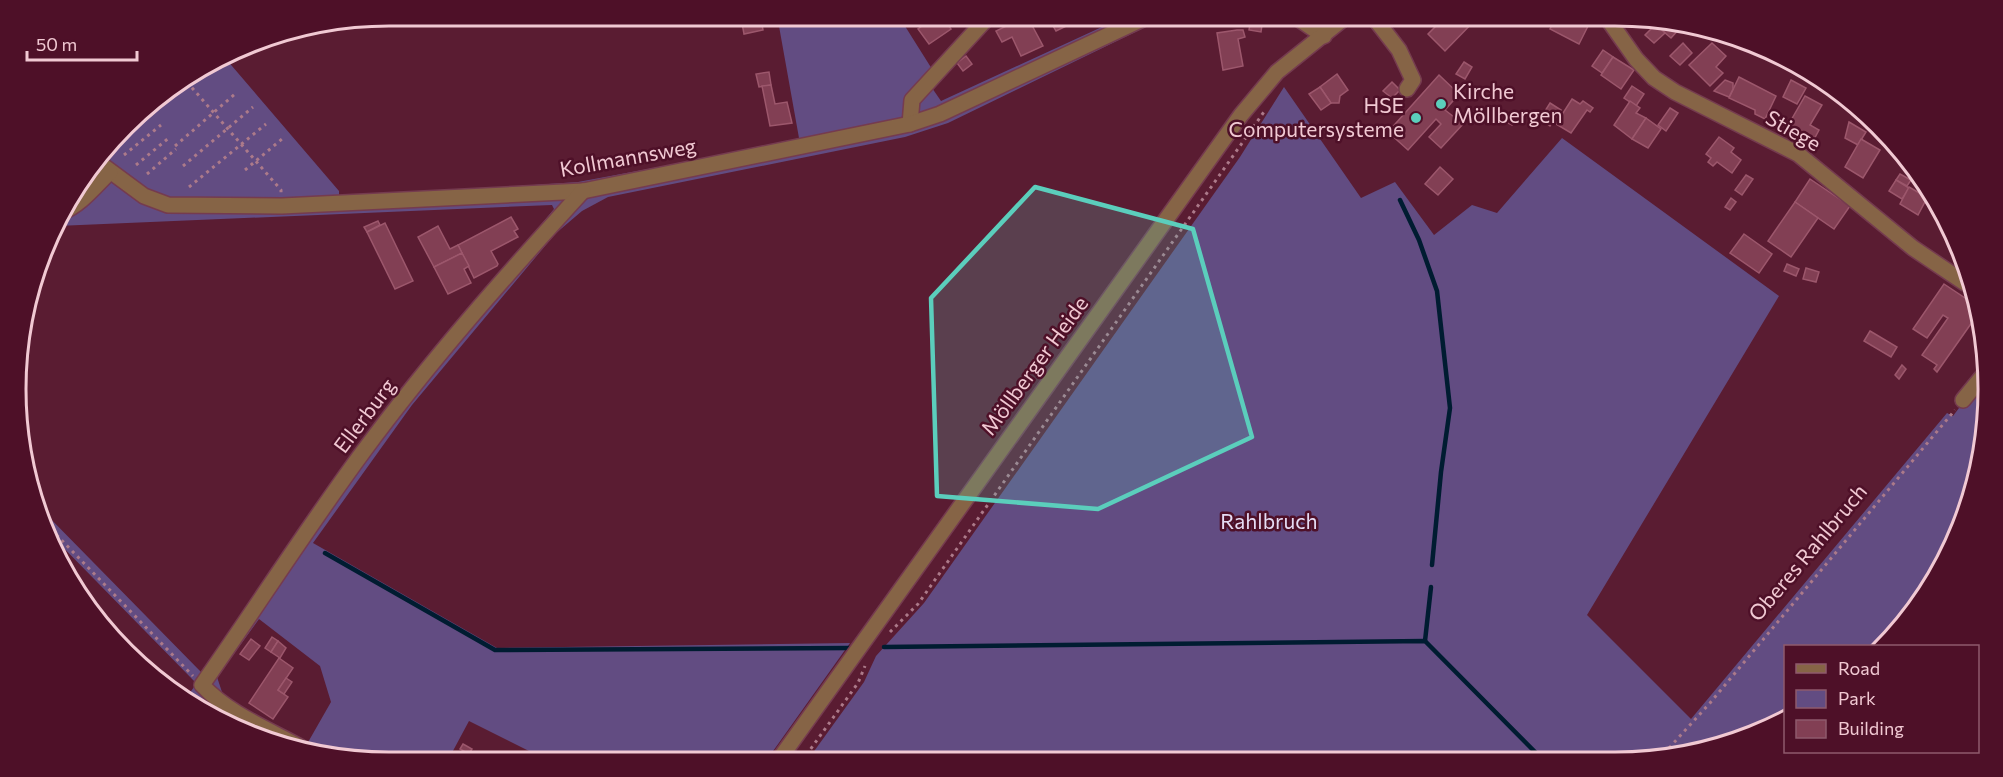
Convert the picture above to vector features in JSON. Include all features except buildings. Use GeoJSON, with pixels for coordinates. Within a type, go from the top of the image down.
{"type":"FeatureCollection","features":[{"type":"Feature","properties":{"kind":"street"},"geometry":{"type":"LineString","coordinates":[[910,124],[912,100],[980,26]]}},
{"type":"Feature","properties":{"kind":"street","name":"Kollmannsweg"},"geometry":{"type":"LineString","coordinates":[[103,166],[144,196],[168,205],[282,206],[583,191],[910,124],[940,114],[1128,26]]}},
{"type":"Feature","properties":{"kind":"street"},"geometry":{"type":"LineString","coordinates":[[1310,26],[1324,36]]}},
{"type":"Feature","properties":{"kind":"street","name":"Möllberger Heide"},"geometry":{"type":"LineString","coordinates":[[784,752],[1240,115],[1277,72],[1335,26]]}},
{"type":"Feature","properties":{"kind":"street"},"geometry":{"type":"LineString","coordinates":[[1380,26],[1399,50],[1413,80],[1407,89]]}},
{"type":"Feature","properties":{"kind":"street","name":"Stiege"},"geometry":{"type":"LineString","coordinates":[[1613,26],[1636,59],[1654,78],[1675,92],[1798,154],[1913,248],[1960,280]]}},
{"type":"Feature","properties":{"kind":"street"},"geometry":{"type":"LineString","coordinates":[[77,202],[110,172]]}},
{"type":"Feature","properties":{"kind":"street","name":"Ellerburg"},"geometry":{"type":"LineString","coordinates":[[202,685],[369,444],[429,367],[525,254],[583,191]]}},
{"type":"Feature","properties":{"kind":"street"},"geometry":{"type":"LineString","coordinates":[[1964,400],[1978,382]]}},
{"type":"Feature","properties":{"kind":"street"},"geometry":{"type":"LineString","coordinates":[[202,685],[214,698],[230,709],[273,732]]}},
{"type":"Feature","properties":{"kind":"path"},"geometry":{"type":"LineString","coordinates":[[190,85],[281,190],[282,206]]}},
{"type":"Feature","properties":{"kind":"path"},"geometry":{"type":"LineString","coordinates":[[147,174],[235,94]]}},
{"type":"Feature","properties":{"kind":"path"},"geometry":{"type":"LineString","coordinates":[[887,635],[918,604],[1259,121],[1269,103]]}},
{"type":"Feature","properties":{"kind":"path"},"geometry":{"type":"LineString","coordinates":[[183,166],[253,107]]}},
{"type":"Feature","properties":{"kind":"path"},"geometry":{"type":"LineString","coordinates":[[144,121],[152,114]]}},
{"type":"Feature","properties":{"kind":"path"},"geometry":{"type":"LineString","coordinates":[[189,187],[266,124]]}},
{"type":"Feature","properties":{"kind":"path"},"geometry":{"type":"LineString","coordinates":[[124,155],[161,125]]}},
{"type":"Feature","properties":{"kind":"path"},"geometry":{"type":"LineString","coordinates":[[136,165],[170,137]]}},
{"type":"Feature","properties":{"kind":"path"},"geometry":{"type":"LineString","coordinates":[[245,170],[282,139]]}},
{"type":"Feature","properties":{"kind":"path","name":"Oberes Rahlbruch"},"geometry":{"type":"LineString","coordinates":[[1670,747],[1710,703],[1964,400]]}},
{"type":"Feature","properties":{"kind":"path"},"geometry":{"type":"LineString","coordinates":[[57,535],[202,685]]}},
{"type":"Feature","properties":{"kind":"path"},"geometry":{"type":"LineString","coordinates":[[808,752],[858,683],[866,663]]}},
{"type":"Feature","properties":{"kind":"highlighted area"},"geometry":{"type":"Polygon","coordinates":[[[1035,187],[1193,229],[1252,437],[1098,509],[937,496],[931,298],[1035,187]]]}},
{"type":"Feature","properties":{"kind":"green space"},"geometry":{"type":"Polygon","coordinates":[[[779,26],[905,26],[937,77],[930,85],[941,101],[1104,26],[1148,26],[948,123],[905,137],[608,197],[582,211],[555,234],[412,405],[313,543],[497,648],[850,643],[772,752],[531,752],[469,721],[452,752],[365,751],[318,745],[308,742],[331,702],[320,666],[259,619],[217,677],[224,698],[301,740],[295,739],[250,724],[190,692],[195,682],[62,546],[50,518],[201,672],[205,672],[400,395],[554,209],[552,205],[64,226],[87,187],[132,132],[168,101],[207,74],[229,63],[339,191],[339,198],[578,182],[761,148],[799,138],[779,26]]]}},
{"type":"Feature","properties":{"kind":"green space","name":"Rahlbruch"},"geometry":{"type":"Polygon","coordinates":[[[1284,87],[1361,198],[1395,182],[1434,235],[1472,205],[1497,213],[1562,138],[1779,296],[1587,615],[1691,719],[1947,413],[1953,416],[1978,383],[1977,412],[1971,459],[1950,527],[1929,570],[1902,609],[1871,645],[1784,645],[1784,709],[1731,732],[1685,745],[1614,752],[813,752],[864,682],[876,656],[924,603],[1240,157],[1284,87]]]}},
{"type":"Feature","properties":{"kind":"waterway"},"geometry":{"type":"LineString","coordinates":[[1400,200],[1419,240],[1437,291],[1450,408],[1432,565]]}},
{"type":"Feature","properties":{"kind":"waterway"},"geometry":{"type":"LineString","coordinates":[[325,553],[495,650],[850,648]]}},
{"type":"Feature","properties":{"kind":"waterway"},"geometry":{"type":"LineString","coordinates":[[1425,641],[1431,587]]}},
{"type":"Feature","properties":{"kind":"waterway"},"geometry":{"type":"LineString","coordinates":[[884,647],[1425,641],[1535,752]]}},
{"type":"Feature","properties":{"kind":"place","name":"Kirche Möllbergen"},"geometry":{"type":"Point","coordinates":[1441,104]}},
{"type":"Feature","properties":{"kind":"place","name":"HSE Computersysteme"},"geometry":{"type":"Point","coordinates":[1416,118]}}]}
